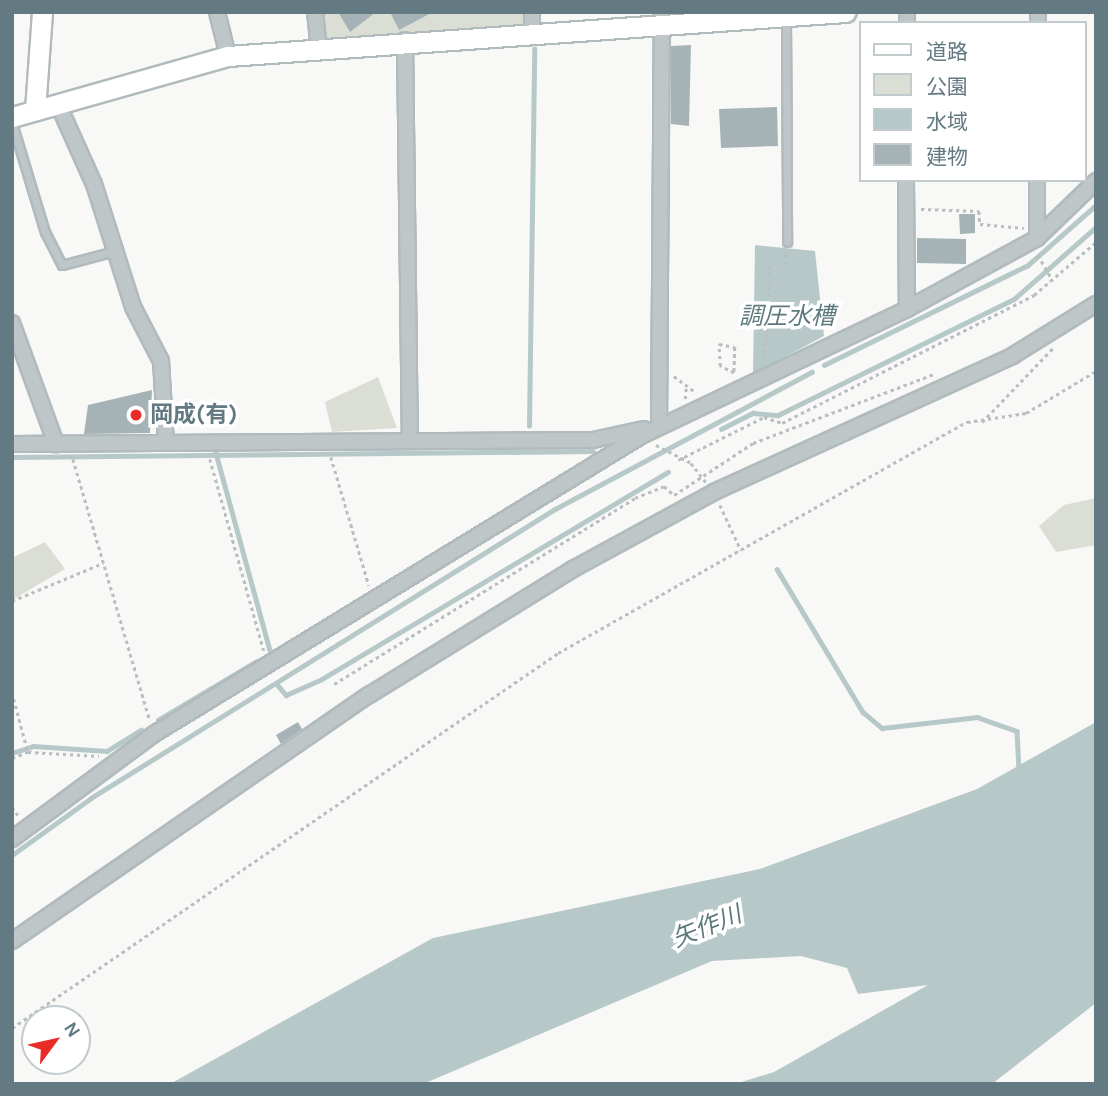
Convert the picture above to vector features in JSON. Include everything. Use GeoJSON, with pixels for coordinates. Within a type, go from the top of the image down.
{"type":"FeatureCollection","features":[{"type":"Feature","properties":{"kind":"street"},"geometry":{"type":"LineString","coordinates":[[35,110],[42,12]]}},
{"type":"Feature","properties":{"kind":"street"},"geometry":{"type":"LineString","coordinates":[[216,12],[228,56]]}},
{"type":"Feature","properties":{"kind":"street"},"geometry":{"type":"LineString","coordinates":[[315,12],[319,49]]}},
{"type":"Feature","properties":{"kind":"street"},"geometry":{"type":"LineString","coordinates":[[532,12],[532,33]]}},
{"type":"Feature","properties":{"kind":"street"},"geometry":{"type":"LineString","coordinates":[[12,117],[228,56],[405,40],[532,33],[663,19],[845,12]]}},
{"type":"Feature","properties":{"kind":"street"},"geometry":{"type":"LineString","coordinates":[[659,426],[663,19]]}},
{"type":"Feature","properties":{"kind":"street"},"geometry":{"type":"LineString","coordinates":[[405,40],[410,440]]}},
{"type":"Feature","properties":{"kind":"street"},"geometry":{"type":"LineString","coordinates":[[58,104],[94,184],[133,307],[161,361],[166,442]]}},
{"type":"Feature","properties":{"kind":"street"},"geometry":{"type":"LineString","coordinates":[[12,839],[154,734],[641,436],[764,374],[907,309],[1037,233],[1096,181]]}},
{"type":"Feature","properties":{"kind":"street"},"geometry":{"type":"LineString","coordinates":[[906,182],[907,309]]}},
{"type":"Feature","properties":{"kind":"street"},"geometry":{"type":"LineString","coordinates":[[1037,182],[1037,233]]}},
{"type":"Feature","properties":{"kind":"street"},"geometry":{"type":"LineString","coordinates":[[12,941],[369,695],[573,569],[714,492],[1012,356],[1096,296]]}},
{"type":"Feature","properties":{"kind":"street"},"geometry":{"type":"LineString","coordinates":[[1067,317],[1096,304]]}},
{"type":"Feature","properties":{"kind":"street"},"geometry":{"type":"LineString","coordinates":[[12,323],[62,444]]}},
{"type":"Feature","properties":{"kind":"street"},"geometry":{"type":"LineString","coordinates":[[12,444],[593,440],[659,426]]}},
{"type":"Feature","properties":{"kind":"lane"},"geometry":{"type":"LineString","coordinates":[[786,14],[787,242]]}},
{"type":"Feature","properties":{"kind":"lane"},"geometry":{"type":"LineString","coordinates":[[12,123],[62,265],[115,251]]}},
{"type":"Feature","properties":{"kind":"path"},"geometry":{"type":"LineString","coordinates":[[907,208],[979,211],[980,224],[1037,233]]}},
{"type":"Feature","properties":{"kind":"path"},"geometry":{"type":"LineString","coordinates":[[764,374],[770,264],[786,264],[787,242]]}},
{"type":"Feature","properties":{"kind":"path"},"geometry":{"type":"LineString","coordinates":[[678,460],[764,416],[782,423],[1034,295],[1096,242]]}},
{"type":"Feature","properties":{"kind":"path"},"geometry":{"type":"LineString","coordinates":[[1039,261],[1052,280]]}},
{"type":"Feature","properties":{"kind":"path"},"geometry":{"type":"LineString","coordinates":[[981,423],[1053,351],[1067,317]]}},
{"type":"Feature","properties":{"kind":"path"},"geometry":{"type":"LineString","coordinates":[[719,344],[734,346],[738,364],[734,373],[727,368],[720,366],[719,344]]}},
{"type":"Feature","properties":{"kind":"path"},"geometry":{"type":"LineString","coordinates":[[12,1028],[558,653],[967,422],[981,423],[1026,413],[1096,371]]}},
{"type":"Feature","properties":{"kind":"path"},"geometry":{"type":"LineString","coordinates":[[334,684],[635,498],[664,486],[674,495],[699,473],[752,443],[939,372]]}},
{"type":"Feature","properties":{"kind":"path"},"geometry":{"type":"LineString","coordinates":[[665,381],[678,373],[687,388],[686,398],[678,401]]}},
{"type":"Feature","properties":{"kind":"path"},"geometry":{"type":"LineString","coordinates":[[641,436],[699,473],[714,492],[742,551]]}},
{"type":"Feature","properties":{"kind":"path"},"geometry":{"type":"LineString","coordinates":[[327,441],[373,600]]}},
{"type":"Feature","properties":{"kind":"path"},"geometry":{"type":"LineString","coordinates":[[206,442],[268,664]]}},
{"type":"Feature","properties":{"kind":"path"},"geometry":{"type":"LineString","coordinates":[[62,444],[104,563],[154,734]]}},
{"type":"Feature","properties":{"kind":"path"},"geometry":{"type":"LineString","coordinates":[[12,601],[104,563]]}},
{"type":"Feature","properties":{"kind":"path"},"geometry":{"type":"LineString","coordinates":[[12,692],[28,752]]}},
{"type":"Feature","properties":{"kind":"path"},"geometry":{"type":"LineString","coordinates":[[12,758],[28,752],[126,755]]}},
{"type":"Feature","properties":{"kind":"green space"},"geometry":{"type":"Polygon","coordinates":[[[321,12],[524,12],[524,26],[326,39],[321,12]]]}},
{"type":"Feature","properties":{"kind":"green space"},"geometry":{"type":"Polygon","coordinates":[[[378,377],[397,428],[332,432],[325,402],[378,377]]]}},
{"type":"Feature","properties":{"kind":"green space"},"geometry":{"type":"Polygon","coordinates":[[[1096,498],[1096,545],[1056,552],[1039,526],[1064,505],[1096,498]]]}},
{"type":"Feature","properties":{"kind":"green space"},"geometry":{"type":"Polygon","coordinates":[[[45,542],[65,569],[12,600],[12,558],[45,542]]]}},
{"type":"Feature","properties":{"kind":"water","name":"調圧水槽"},"geometry":{"type":"Polygon","coordinates":[[[755,245],[815,251],[824,336],[753,374],[755,245]]]}},
{"type":"Feature","properties":{"kind":"water","name":"矢作川"},"geometry":{"type":"Polygon","coordinates":[[[1096,722],[1096,1003],[992,1084],[735,1084],[774,1072],[928,985],[858,994],[847,968],[801,956],[712,961],[423,1084],[170,1084],[433,938],[760,869],[977,789],[1096,722]]]}},
{"type":"Feature","properties":{"kind":"building"},"geometry":{"type":"Polygon","coordinates":[[[338,12],[376,12],[350,32],[338,12]]]}},
{"type":"Feature","properties":{"kind":"building"},"geometry":{"type":"Polygon","coordinates":[[[390,12],[433,12],[399,30],[390,12]]]}},
{"type":"Feature","properties":{"kind":"building"},"geometry":{"type":"Polygon","coordinates":[[[691,45],[689,126],[671,124],[671,46],[691,45]]]}},
{"type":"Feature","properties":{"kind":"building"},"geometry":{"type":"Polygon","coordinates":[[[777,107],[778,146],[721,148],[719,109],[777,107]]]}},
{"type":"Feature","properties":{"kind":"building"},"geometry":{"type":"Polygon","coordinates":[[[959,214],[975,214],[975,233],[960,234],[959,214]]]}},
{"type":"Feature","properties":{"kind":"building"},"geometry":{"type":"Polygon","coordinates":[[[917,238],[966,239],[966,264],[917,263],[917,238]]]}},
{"type":"Feature","properties":{"kind":"building"},"geometry":{"type":"Polygon","coordinates":[[[152,390],[150,433],[84,434],[88,405],[152,390]]]}},
{"type":"Feature","properties":{"kind":"building"},"geometry":{"type":"Polygon","coordinates":[[[298,722],[302,729],[281,744],[276,735],[298,722]]]}},
{"type":"Feature","properties":{"kind":"waterway"},"geometry":{"type":"LineString","coordinates":[[529,426],[534,49]]}},
{"type":"Feature","properties":{"kind":"waterway"},"geometry":{"type":"LineString","coordinates":[[824,365],[1028,265],[1096,205]]}},
{"type":"Feature","properties":{"kind":"waterway"},"geometry":{"type":"LineString","coordinates":[[721,429],[753,413],[778,415],[1014,299],[1096,227]]}},
{"type":"Feature","properties":{"kind":"waterway"},"geometry":{"type":"LineString","coordinates":[[12,855],[91,798],[555,509],[812,372]]}},
{"type":"Feature","properties":{"kind":"waterway"},"geometry":{"type":"LineString","coordinates":[[12,457],[593,451]]}},
{"type":"Feature","properties":{"kind":"waterway"},"geometry":{"type":"LineString","coordinates":[[216,453],[270,651]]}},
{"type":"Feature","properties":{"kind":"waterway"},"geometry":{"type":"LineString","coordinates":[[276,683],[286,695],[322,679],[668,472]]}},
{"type":"Feature","properties":{"kind":"waterway"},"geometry":{"type":"LineString","coordinates":[[777,569],[863,712],[882,728],[977,717],[1017,731],[1019,771]]}},
{"type":"Feature","properties":{"kind":"waterway"},"geometry":{"type":"LineString","coordinates":[[158,720],[257,661]]}},
{"type":"Feature","properties":{"kind":"waterway"},"geometry":{"type":"LineString","coordinates":[[12,753],[33,746],[107,751],[141,730]]}},
{"type":"Feature","properties":{"kind":"place","name":"岡成(有)"},"geometry":{"type":"Point","coordinates":[136,415]}}]}
